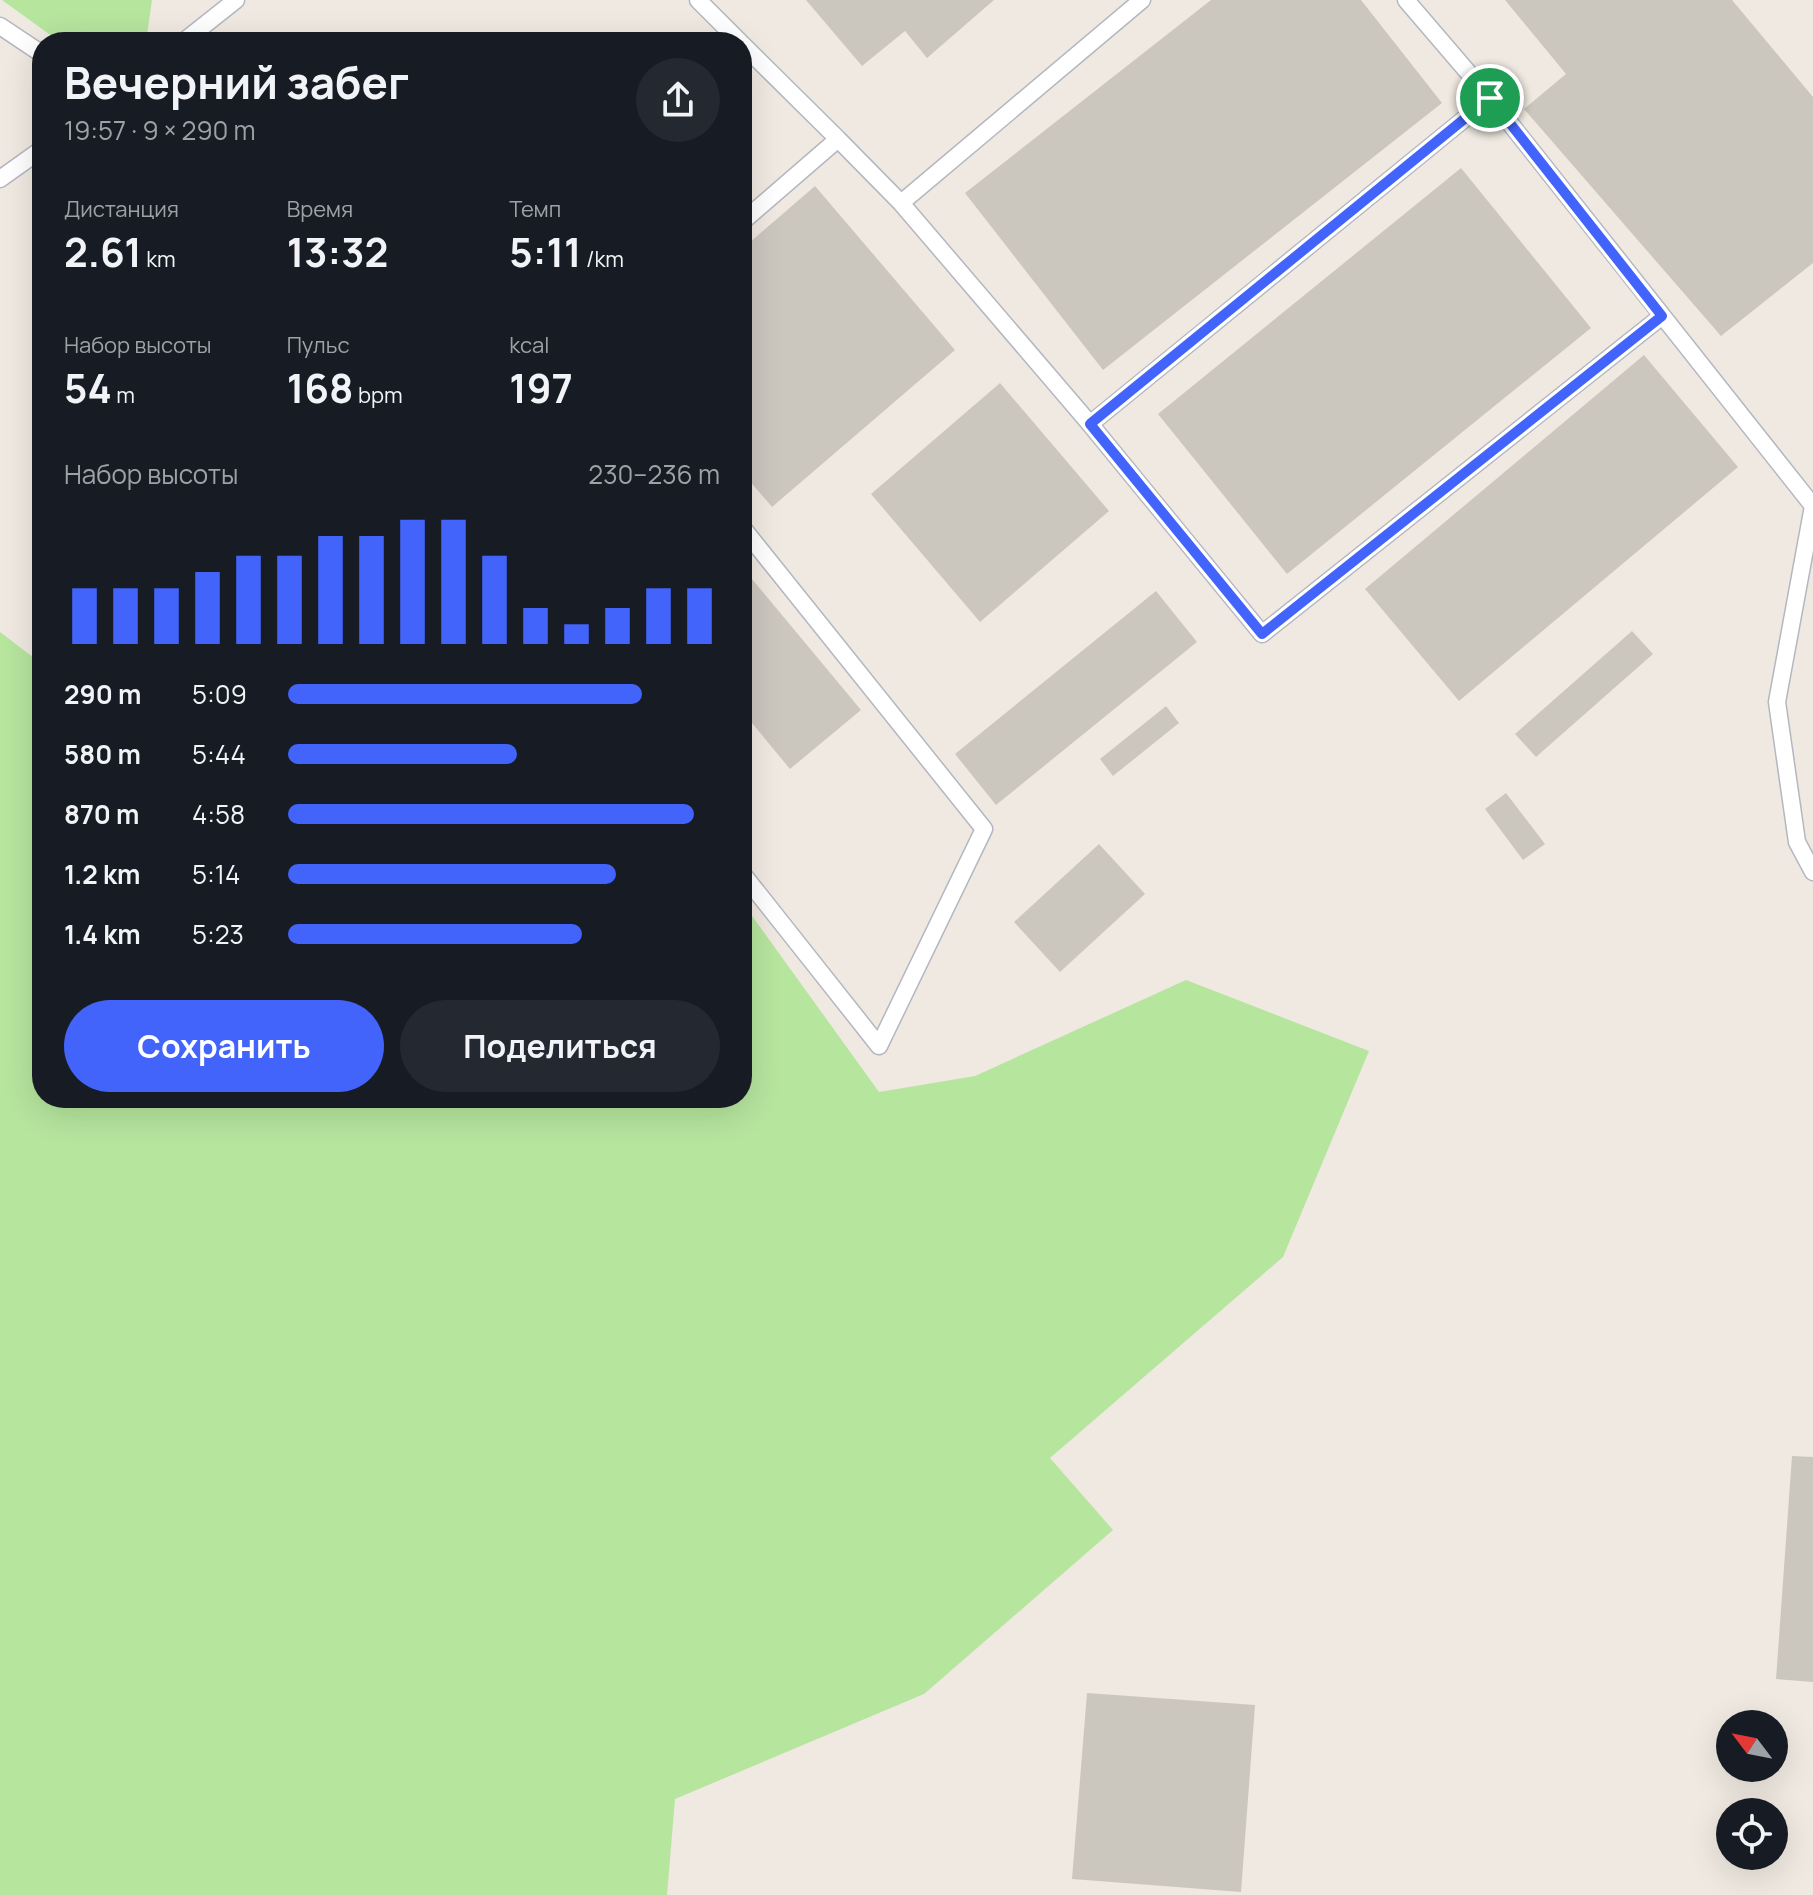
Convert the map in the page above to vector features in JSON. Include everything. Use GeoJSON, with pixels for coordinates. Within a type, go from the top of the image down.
{"type":"FeatureCollection","features":[{"type":"Feature","properties":{"kind":"lane"},"geometry":{"type":"LineString","coordinates":[[196,32],[236,0]]}},
{"type":"Feature","properties":{"kind":"lane"},"geometry":{"type":"LineString","coordinates":[[698,0],[730,32]]}},
{"type":"Feature","properties":{"kind":"lane"},"geometry":{"type":"LineString","coordinates":[[901,203],[1142,0]]}},
{"type":"Feature","properties":{"kind":"lane"},"geometry":{"type":"LineString","coordinates":[[1406,0],[1490,98],[1813,506],[1777,702],[1797,842],[1813,872]]}},
{"type":"Feature","properties":{"kind":"lane"},"geometry":{"type":"LineString","coordinates":[[0,26],[32,47]]}},
{"type":"Feature","properties":{"kind":"lane"},"geometry":{"type":"LineString","coordinates":[[752,54],[901,203],[1090,424],[1262,634],[1662,316]]}},
{"type":"Feature","properties":{"kind":"lane"},"geometry":{"type":"LineString","coordinates":[[1090,424],[1490,98]]}},
{"type":"Feature","properties":{"kind":"lane"},"geometry":{"type":"LineString","coordinates":[[752,213],[838,139]]}},
{"type":"Feature","properties":{"kind":"lane"},"geometry":{"type":"LineString","coordinates":[[0,179],[32,156]]}},
{"type":"Feature","properties":{"kind":"lane"},"geometry":{"type":"LineString","coordinates":[[752,539],[984,829],[879,1046],[752,886]]}},
{"type":"Feature","properties":{"kind":"green space"},"geometry":{"type":"Polygon","coordinates":[[[2,0],[152,0],[147,32],[46,32],[2,0]]]}},
{"type":"Feature","properties":{"kind":"green space"},"geometry":{"type":"Polygon","coordinates":[[[0,632],[32,656],[32,1108],[752,1108],[752,916],[879,1092],[975,1076],[1186,980],[1369,1051],[1283,1257],[1050,1458],[1113,1530],[924,1694],[675,1799],[667,1895],[0,1895],[0,632]]]}},
{"type":"Feature","properties":{"kind":"building"},"geometry":{"type":"Polygon","coordinates":[[[806,0],[994,0],[927,58],[905,31],[862,66],[806,0]]]}},
{"type":"Feature","properties":{"kind":"building"},"geometry":{"type":"Polygon","coordinates":[[[1211,0],[1361,0],[1442,103],[1103,370],[965,193],[1211,0]]]}},
{"type":"Feature","properties":{"kind":"building"},"geometry":{"type":"Polygon","coordinates":[[[1505,0],[1732,0],[1813,97],[1813,263],[1721,336],[1524,109],[1566,74],[1505,0]]]}},
{"type":"Feature","properties":{"kind":"building"},"geometry":{"type":"Polygon","coordinates":[[[1461,168],[1591,328],[1287,574],[1158,414],[1461,168]]]}},
{"type":"Feature","properties":{"kind":"building"},"geometry":{"type":"Polygon","coordinates":[[[815,186],[955,350],[772,507],[752,484],[752,240],[815,186]]]}},
{"type":"Feature","properties":{"kind":"building"},"geometry":{"type":"Polygon","coordinates":[[[1644,355],[1738,467],[1459,701],[1365,589],[1644,355]]]}},
{"type":"Feature","properties":{"kind":"building"},"geometry":{"type":"Polygon","coordinates":[[[1000,383],[1109,511],[980,622],[871,494],[1000,383]]]}},
{"type":"Feature","properties":{"kind":"building"},"geometry":{"type":"Polygon","coordinates":[[[752,579],[861,710],[790,769],[752,723],[752,579]]]}},
{"type":"Feature","properties":{"kind":"building"},"geometry":{"type":"Polygon","coordinates":[[[1156,591],[1197,642],[996,805],[955,754],[1156,591]]]}},
{"type":"Feature","properties":{"kind":"building"},"geometry":{"type":"Polygon","coordinates":[[[1632,631],[1653,654],[1536,757],[1515,734],[1632,631]]]}},
{"type":"Feature","properties":{"kind":"building"},"geometry":{"type":"Polygon","coordinates":[[[1166,706],[1179,723],[1113,776],[1100,759],[1166,706]]]}},
{"type":"Feature","properties":{"kind":"building"},"geometry":{"type":"Polygon","coordinates":[[[1506,793],[1545,844],[1523,860],[1485,809],[1506,793]]]}},
{"type":"Feature","properties":{"kind":"building"},"geometry":{"type":"Polygon","coordinates":[[[1099,844],[1145,894],[1060,972],[1014,922],[1099,844]]]}},
{"type":"Feature","properties":{"kind":"building"},"geometry":{"type":"Polygon","coordinates":[[[1792,1456],[1813,1457],[1813,1682],[1776,1679],[1792,1456]]]}},
{"type":"Feature","properties":{"kind":"building"},"geometry":{"type":"Polygon","coordinates":[[[1087,1693],[1255,1705],[1241,1892],[1072,1879],[1087,1693]]]}},
{"type":"Feature","properties":{"kind":"route"},"geometry":{"type":"LineString","coordinates":[[1490,98],[1662,316],[1262,634],[1090,424],[1490,98]]}}]}
